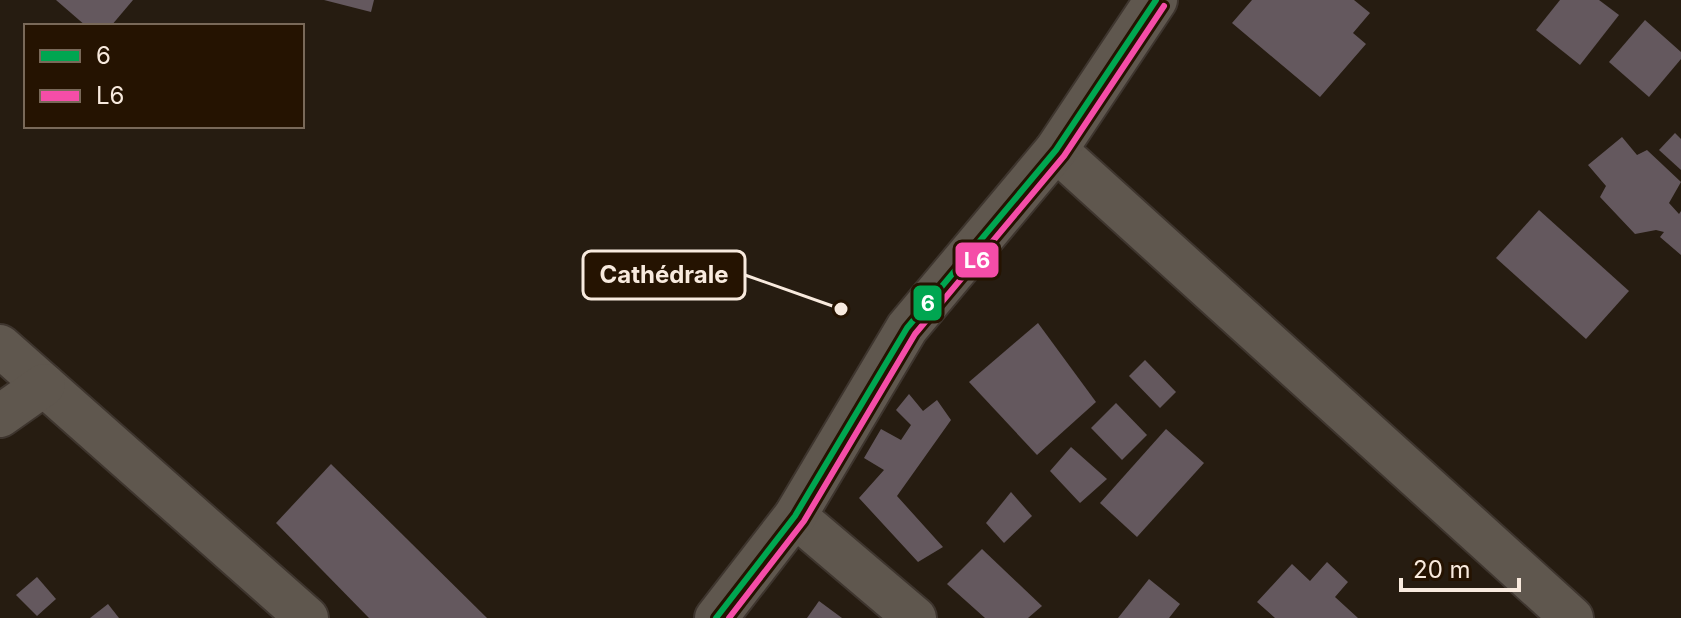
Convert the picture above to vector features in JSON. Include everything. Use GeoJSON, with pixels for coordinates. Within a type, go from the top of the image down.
{"type":"FeatureCollection","features":[{"type":"Feature","properties":{"kind":"street"},"geometry":{"type":"LineString","coordinates":[[716,618],[795,516],[907,328],[1056,150],[1156,0]]}},
{"type":"Feature","properties":{"kind":"street"},"geometry":{"type":"LineString","coordinates":[[1056,150],[1572,618]]}},
{"type":"Feature","properties":{"kind":"street"},"geometry":{"type":"LineString","coordinates":[[0,346],[307,618]]}},
{"type":"Feature","properties":{"kind":"street"},"geometry":{"type":"LineString","coordinates":[[0,416],[44,385]]}},
{"type":"Feature","properties":{"kind":"street"},"geometry":{"type":"LineString","coordinates":[[795,516],[915,618]]}},
{"type":"Feature","properties":{"kind":"building"},"geometry":{"type":"Polygon","coordinates":[[[56,0],[133,0],[113,24],[84,24],[56,0]]]}},
{"type":"Feature","properties":{"kind":"building"},"geometry":{"type":"Polygon","coordinates":[[[324,0],[374,0],[371,12],[324,0]]]}},
{"type":"Feature","properties":{"kind":"building"},"geometry":{"type":"Polygon","coordinates":[[[1252,0],[1354,0],[1370,13],[1353,33],[1366,44],[1320,97],[1232,23],[1252,0]]]}},
{"type":"Feature","properties":{"kind":"building"},"geometry":{"type":"Polygon","coordinates":[[[1560,0],[1599,0],[1619,15],[1580,65],[1536,30],[1560,0]]]}},
{"type":"Feature","properties":{"kind":"building"},"geometry":{"type":"Polygon","coordinates":[[[1645,20],[1681,52],[1681,59],[1649,97],[1609,62],[1645,20]]]}},
{"type":"Feature","properties":{"kind":"building"},"geometry":{"type":"Polygon","coordinates":[[[1675,133],[1681,139],[1681,170],[1659,150],[1675,133]]]}},
{"type":"Feature","properties":{"kind":"building"},"geometry":{"type":"Polygon","coordinates":[[[1622,137],[1637,155],[1647,150],[1681,182],[1669,203],[1679,214],[1681,211],[1681,255],[1660,237],[1664,232],[1656,230],[1635,234],[1600,197],[1606,186],[1588,165],[1622,137]]]}},
{"type":"Feature","properties":{"kind":"building"},"geometry":{"type":"Polygon","coordinates":[[[1539,210],[1629,291],[1586,339],[1496,258],[1539,210]]]}},
{"type":"Feature","properties":{"kind":"building"},"geometry":{"type":"Polygon","coordinates":[[[1038,323],[1096,402],[1037,455],[969,382],[1038,323]]]}},
{"type":"Feature","properties":{"kind":"building"},"geometry":{"type":"Polygon","coordinates":[[[1145,360],[1176,392],[1160,408],[1129,376],[1145,360]]]}},
{"type":"Feature","properties":{"kind":"building"},"geometry":{"type":"Polygon","coordinates":[[[909,394],[923,411],[937,400],[951,420],[897,496],[943,547],[918,562],[859,498],[884,470],[864,458],[881,429],[901,440],[911,425],[896,410],[909,394]]]}},
{"type":"Feature","properties":{"kind":"building"},"geometry":{"type":"Polygon","coordinates":[[[1116,403],[1147,435],[1122,460],[1091,428],[1116,403]]]}},
{"type":"Feature","properties":{"kind":"building"},"geometry":{"type":"Polygon","coordinates":[[[1166,429],[1204,463],[1137,537],[1100,503],[1166,429]]]}},
{"type":"Feature","properties":{"kind":"building"},"geometry":{"type":"Polygon","coordinates":[[[1071,447],[1107,479],[1080,503],[1050,471],[1071,447]]]}},
{"type":"Feature","properties":{"kind":"building"},"geometry":{"type":"Polygon","coordinates":[[[331,464],[487,618],[369,618],[276,523],[331,464]]]}},
{"type":"Feature","properties":{"kind":"building"},"geometry":{"type":"Polygon","coordinates":[[[1011,492],[1032,516],[1004,543],[986,523],[1011,492]]]}},
{"type":"Feature","properties":{"kind":"building"},"geometry":{"type":"Polygon","coordinates":[[[982,549],[1042,606],[1028,618],[985,618],[947,584],[982,549]]]}},
{"type":"Feature","properties":{"kind":"building"},"geometry":{"type":"Polygon","coordinates":[[[1327,562],[1348,582],[1335,597],[1358,618],[1275,618],[1257,602],[1292,564],[1310,581],[1327,562]]]}},
{"type":"Feature","properties":{"kind":"building"},"geometry":{"type":"Polygon","coordinates":[[[37,577],[56,599],[37,616],[16,595],[37,577]]]}},
{"type":"Feature","properties":{"kind":"building"},"geometry":{"type":"Polygon","coordinates":[[[1149,579],[1180,604],[1169,618],[1118,618],[1149,579]]]}},
{"type":"Feature","properties":{"kind":"building"},"geometry":{"type":"Polygon","coordinates":[[[819,601],[842,618],[807,618],[819,601]]]}},
{"type":"Feature","properties":{"kind":"building"},"geometry":{"type":"Polygon","coordinates":[[[108,604],[119,618],[90,618],[108,604]]]}},
{"type":"Feature","properties":{"kind":"transit line","name":"6"},"geometry":{"type":"LineString","coordinates":[[716,618],[795,516],[907,328],[1056,150],[1156,0]]}},
{"type":"Feature","properties":{"kind":"transit line","name":"L6"},"geometry":{"type":"LineString","coordinates":[[729,618],[804,521],[915,334],[1064,156],[1164,6]]}},
{"type":"Feature","properties":{"kind":"place","name":"Cathédrale"},"geometry":{"type":"Point","coordinates":[841,309]}}]}
